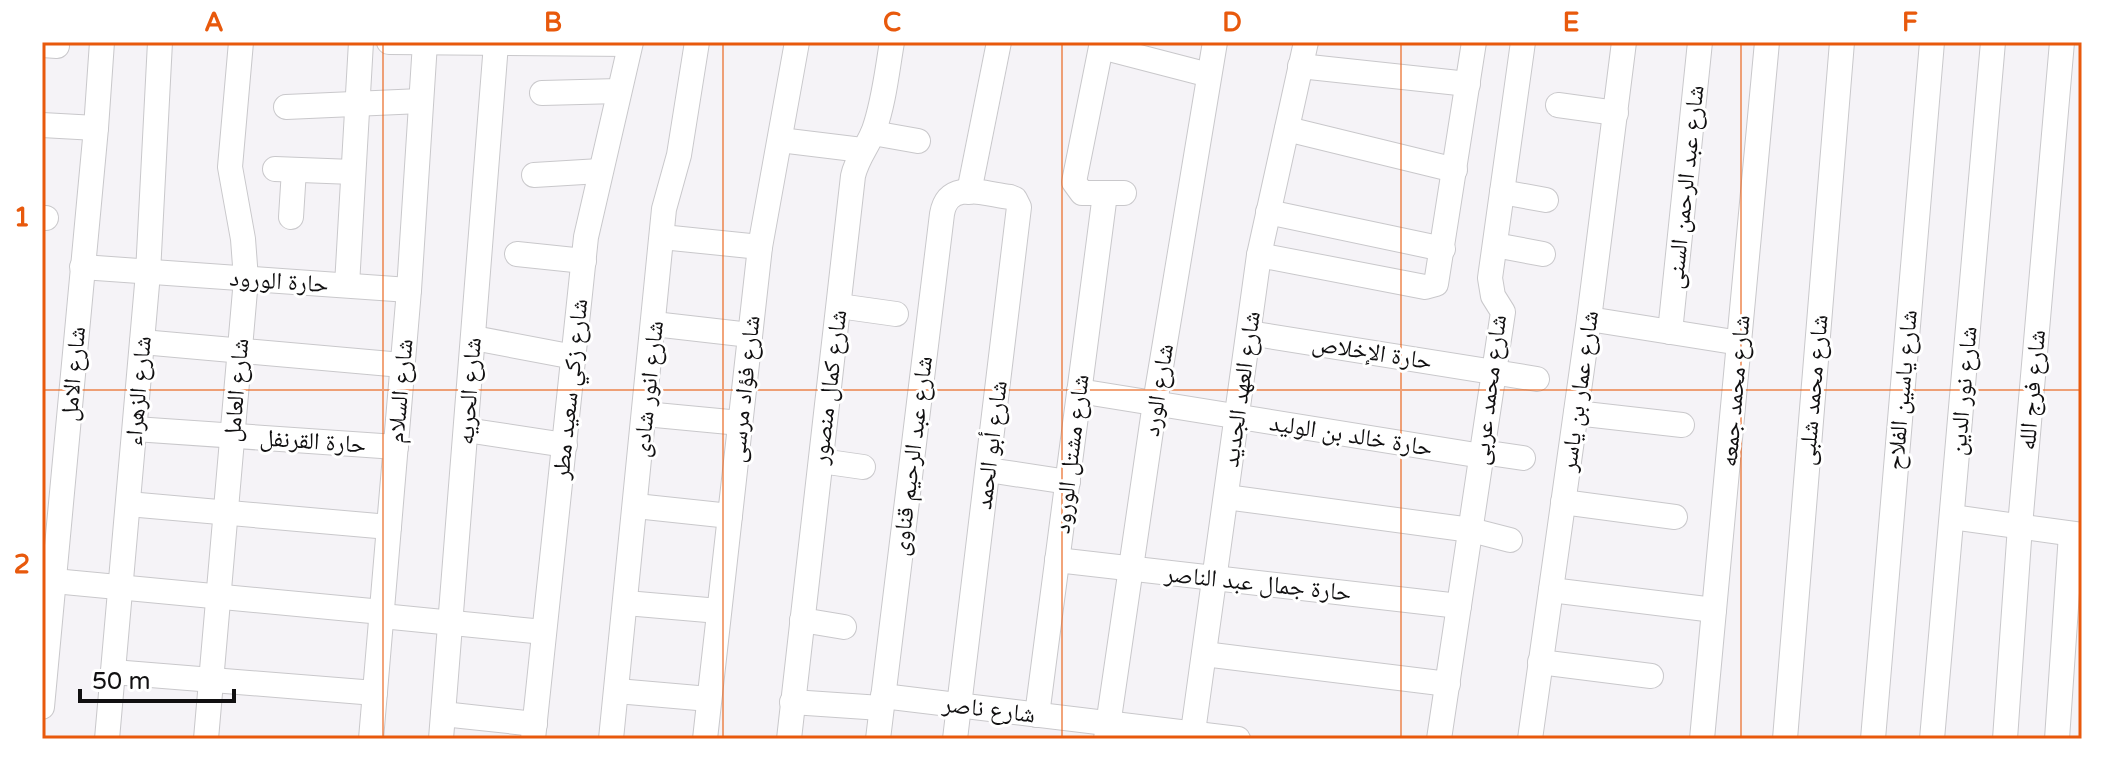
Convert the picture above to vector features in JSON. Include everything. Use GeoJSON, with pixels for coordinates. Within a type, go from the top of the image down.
{"type":"FeatureCollection","features":[{"type":"Feature","properties":{"kind":"street","name":"شارع الامل"},"geometry":{"type":"LineString","coordinates":[[42,707],[50,578],[102,42]]}},
{"type":"Feature","properties":{"kind":"street","name":"شارع الزهراء"},"geometry":{"type":"LineString","coordinates":[[107,739],[148,273],[160,42]]}},
{"type":"Feature","properties":{"kind":"street","name":"شارع العامل"},"geometry":{"type":"LineString","coordinates":[[206,739],[246,279],[244,247],[230,167],[241,42]]}},
{"type":"Feature","properties":{"kind":"street"},"geometry":{"type":"LineString","coordinates":[[347,285],[361,42]]}},
{"type":"Feature","properties":{"kind":"street"},"geometry":{"type":"LineString","coordinates":[[389,42],[630,43]]}},
{"type":"Feature","properties":{"kind":"street","name":"شارع انور شادى"},"geometry":{"type":"LineString","coordinates":[[611,739],[664,209],[679,155],[697,42]]}},
{"type":"Feature","properties":{"kind":"street","name":"شارع فؤاد مرسى"},"geometry":{"type":"LineString","coordinates":[[705,739],[760,247],[797,42]]}},
{"type":"Feature","properties":{"kind":"street","name":"شارع كمال منصور"},"geometry":{"type":"LineString","coordinates":[[789,739],[853,176],[867,142],[892,42]]}},
{"type":"Feature","properties":{"kind":"street"},"geometry":{"type":"LineString","coordinates":[[969,192],[999,42]]}},
{"type":"Feature","properties":{"kind":"street","name":"شارع الورد"},"geometry":{"type":"LineString","coordinates":[[1107,730],[1155,403],[1215,42]]}},
{"type":"Feature","properties":{"kind":"street","name":"شارع العهد الجديد"},"geometry":{"type":"LineString","coordinates":[[1193,736],[1259,255],[1306,42]]}},
{"type":"Feature","properties":{"kind":"street"},"geometry":{"type":"LineString","coordinates":[[1259,255],[1433,286],[1438,280],[1474,42]]}},
{"type":"Feature","properties":{"kind":"street","name":"شارع محمد عربى"},"geometry":{"type":"LineString","coordinates":[[1439,739],[1503,312],[1490,288],[1523,42]]}},
{"type":"Feature","properties":{"kind":"street","name":"شارع عبد الرحمن السنى"},"geometry":{"type":"LineString","coordinates":[[1670,332],[1700,42]]}},
{"type":"Feature","properties":{"kind":"street","name":"شارع محمد جمعه"},"geometry":{"type":"LineString","coordinates":[[1702,739],[1767,42]]}},
{"type":"Feature","properties":{"kind":"street","name":"شارع محمد شلبى"},"geometry":{"type":"LineString","coordinates":[[1785,739],[1842,42]]}},
{"type":"Feature","properties":{"kind":"street","name":"شارع ياسين الفلاح"},"geometry":{"type":"LineString","coordinates":[[1873,739],[1932,42]]}},
{"type":"Feature","properties":{"kind":"street","name":"شارع نور الدين"},"geometry":{"type":"LineString","coordinates":[[1932,739],[1993,42]]}},
{"type":"Feature","properties":{"kind":"street","name":"شارع فرج الله"},"geometry":{"type":"LineString","coordinates":[[2005,739],[2020,526],[2062,42]]}},
{"type":"Feature","properties":{"kind":"street","name":"شارع السلام"},"geometry":{"type":"LineString","coordinates":[[371,739],[409,290],[425,43]]}},
{"type":"Feature","properties":{"kind":"street","name":"شارع الحريه"},"geometry":{"type":"LineString","coordinates":[[441,739],[474,338],[506,43]]}},
{"type":"Feature","properties":{"kind":"street","name":"شارع زكي سعيد مطر"},"geometry":{"type":"LineString","coordinates":[[534,732],[584,261],[600,171],[630,43]]}},
{"type":"Feature","properties":{"kind":"street","name":"شارع عمار بن ياسر"},"geometry":{"type":"LineString","coordinates":[[1537,738],[1540,662],[1616,113],[1621,43]]}},
{"type":"Feature","properties":{"kind":"street"},"geometry":{"type":"LineString","coordinates":[[1101,44],[1209,75]]}},
{"type":"Feature","properties":{"kind":"street","name":"شارع مشتل الورود"},"geometry":{"type":"LineString","coordinates":[[1037,715],[1079,391],[1114,194],[1082,193],[1074,182],[1101,44]]}},
{"type":"Feature","properties":{"kind":"street"},"geometry":{"type":"LineString","coordinates":[[1300,66],[1468,84]]}},
{"type":"Feature","properties":{"kind":"street"},"geometry":{"type":"LineString","coordinates":[[542,93],[619,91]]}},
{"type":"Feature","properties":{"kind":"street"},"geometry":{"type":"LineString","coordinates":[[286,107],[421,101]]}},
{"type":"Feature","properties":{"kind":"street"},"geometry":{"type":"LineString","coordinates":[[1558,105],[1616,113]]}},
{"type":"Feature","properties":{"kind":"street"},"geometry":{"type":"LineString","coordinates":[[42,125],[96,128]]}},
{"type":"Feature","properties":{"kind":"street"},"geometry":{"type":"LineString","coordinates":[[1287,129],[1455,170]]}},
{"type":"Feature","properties":{"kind":"street"},"geometry":{"type":"LineString","coordinates":[[780,140],[918,141]]}},
{"type":"Feature","properties":{"kind":"street"},"geometry":{"type":"LineString","coordinates":[[291,217],[285,169],[353,172]]}},
{"type":"Feature","properties":{"kind":"street"},"geometry":{"type":"LineString","coordinates":[[534,175],[600,171]]}},
{"type":"Feature","properties":{"kind":"street","name":"شارع أبو الحمد"},"geometry":{"type":"LineString","coordinates":[[955,739],[1019,207],[1010,197],[969,192]]}},
{"type":"Feature","properties":{"kind":"street","name":"شارع عبد الرحيم قناوى"},"geometry":{"type":"LineString","coordinates":[[878,739],[942,214],[946,198],[953,193],[969,192]]}},
{"type":"Feature","properties":{"kind":"street"},"geometry":{"type":"LineString","coordinates":[[1502,192],[1546,200]]}},
{"type":"Feature","properties":{"kind":"street"},"geometry":{"type":"LineString","coordinates":[[1268,212],[1443,249]]}},
{"type":"Feature","properties":{"kind":"street"},"geometry":{"type":"LineString","coordinates":[[662,237],[760,247]]}},
{"type":"Feature","properties":{"kind":"street"},"geometry":{"type":"LineString","coordinates":[[1495,245],[1543,254]]}},
{"type":"Feature","properties":{"kind":"street"},"geometry":{"type":"LineString","coordinates":[[517,254],[584,261]]}},
{"type":"Feature","properties":{"kind":"street","name":"حارة الورود"},"geometry":{"type":"LineString","coordinates":[[82,267],[409,290]]}},
{"type":"Feature","properties":{"kind":"street"},"geometry":{"type":"LineString","coordinates":[[839,306],[896,314]]}},
{"type":"Feature","properties":{"kind":"street"},"geometry":{"type":"LineString","coordinates":[[1589,319],[1740,343]]}},
{"type":"Feature","properties":{"kind":"street"},"geometry":{"type":"LineString","coordinates":[[654,324],[750,335]]}},
{"type":"Feature","properties":{"kind":"street","name":"حارة الإخلاص"},"geometry":{"type":"LineString","coordinates":[[1249,333],[1537,379]]}},
{"type":"Feature","properties":{"kind":"street"},"geometry":{"type":"LineString","coordinates":[[474,338],[574,357]]}},
{"type":"Feature","properties":{"kind":"street"},"geometry":{"type":"LineString","coordinates":[[142,342],[402,365]]}},
{"type":"Feature","properties":{"kind":"street","name":"حارة خالد بن الوليد"},"geometry":{"type":"LineString","coordinates":[[1079,391],[1523,458]]}},
{"type":"Feature","properties":{"kind":"street"},"geometry":{"type":"LineString","coordinates":[[1576,413],[1682,425]]}},
{"type":"Feature","properties":{"kind":"street"},"geometry":{"type":"LineString","coordinates":[[645,414],[740,423]]}},
{"type":"Feature","properties":{"kind":"street","name":"حارة القرنفل"},"geometry":{"type":"LineString","coordinates":[[135,429],[396,447]]}},
{"type":"Feature","properties":{"kind":"street"},"geometry":{"type":"LineString","coordinates":[[466,430],[565,445]]}},
{"type":"Feature","properties":{"kind":"street"},"geometry":{"type":"LineString","coordinates":[[821,461],[863,467]]}},
{"type":"Feature","properties":{"kind":"street"},"geometry":{"type":"LineString","coordinates":[[988,470],[1068,482]]}},
{"type":"Feature","properties":{"kind":"street"},"geometry":{"type":"LineString","coordinates":[[1226,497],[1471,530],[1510,540]]}},
{"type":"Feature","properties":{"kind":"street"},"geometry":{"type":"LineString","coordinates":[[1563,502],[1675,517]]}},
{"type":"Feature","properties":{"kind":"street"},"geometry":{"type":"LineString","coordinates":[[128,504],[389,527]]}},
{"type":"Feature","properties":{"kind":"street"},"geometry":{"type":"LineString","coordinates":[[636,506],[730,516]]}},
{"type":"Feature","properties":{"kind":"street"},"geometry":{"type":"LineString","coordinates":[[1952,517],[2076,534],[2057,739]]}},
{"type":"Feature","properties":{"kind":"street","name":"حارة جمال عبد الناصر"},"geometry":{"type":"LineString","coordinates":[[1057,560],[1459,606]]}},
{"type":"Feature","properties":{"kind":"street"},"geometry":{"type":"LineString","coordinates":[[50,578],[544,632]]}},
{"type":"Feature","properties":{"kind":"street"},"geometry":{"type":"LineString","coordinates":[[1551,590],[1714,610]]}},
{"type":"Feature","properties":{"kind":"street"},"geometry":{"type":"LineString","coordinates":[[626,603],[719,611]]}},
{"type":"Feature","properties":{"kind":"street"},"geometry":{"type":"LineString","coordinates":[[802,620],[844,627]]}},
{"type":"Feature","properties":{"kind":"street"},"geometry":{"type":"LineString","coordinates":[[1204,654],[1448,684]]}},
{"type":"Feature","properties":{"kind":"street"},"geometry":{"type":"LineString","coordinates":[[1540,662],[1651,676]]}},
{"type":"Feature","properties":{"kind":"street"},"geometry":{"type":"LineString","coordinates":[[113,672],[375,693]]}},
{"type":"Feature","properties":{"kind":"street"},"geometry":{"type":"LineString","coordinates":[[617,691],[709,699]]}},
{"type":"Feature","properties":{"kind":"street","name":"شارع ناصر"},"geometry":{"type":"LineString","coordinates":[[792,702],[959,706],[1037,715],[1107,730],[1238,739]]}},
{"type":"Feature","properties":{"kind":"street"},"geometry":{"type":"LineString","coordinates":[[443,714],[534,732]]}}]}
